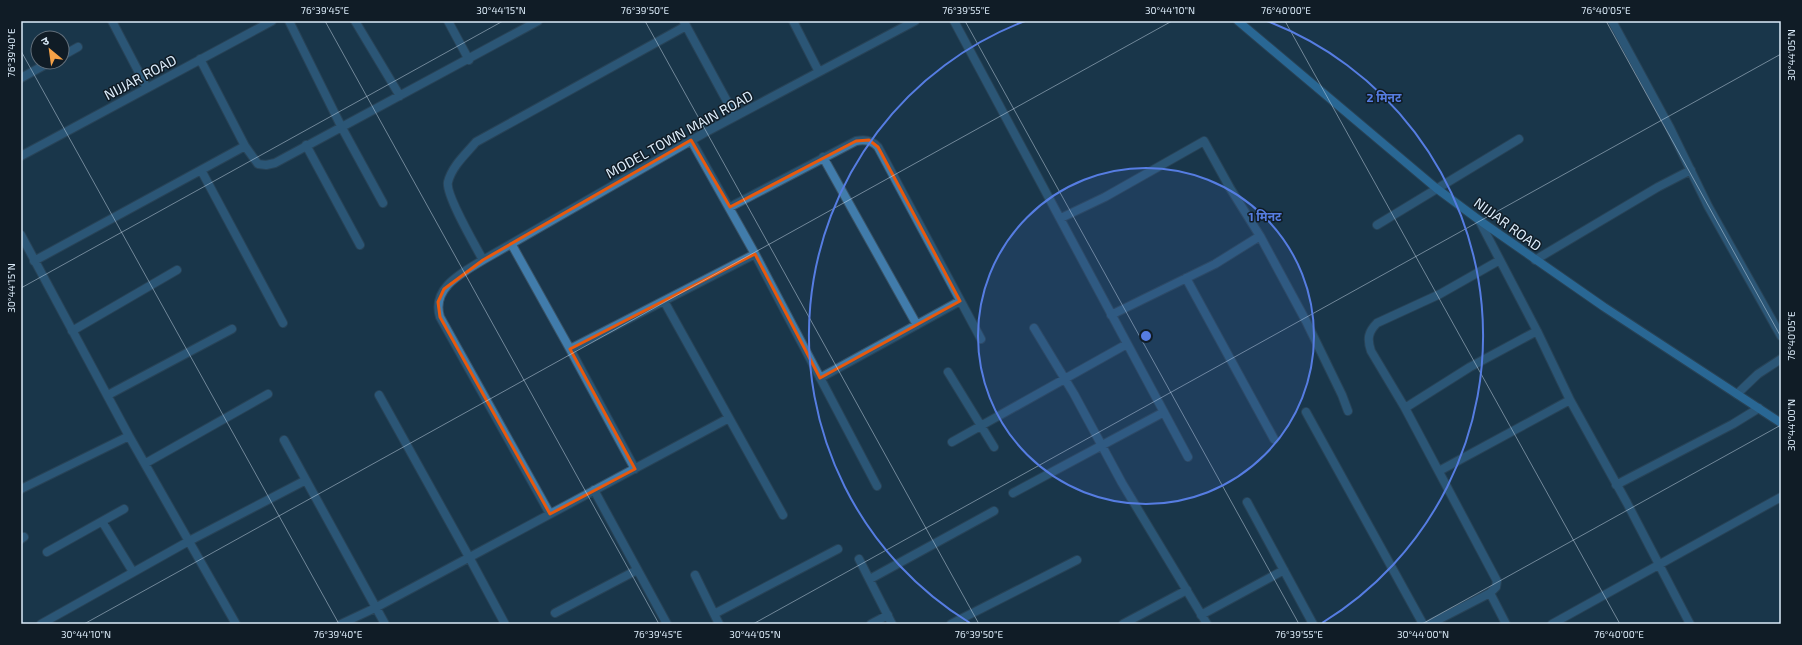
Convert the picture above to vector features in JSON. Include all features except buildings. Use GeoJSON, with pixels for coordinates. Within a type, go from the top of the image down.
{"type":"FeatureCollection","features":[{"type":"Feature","properties":{"kind":"street"},"geometry":{"type":"LineString","coordinates":[[112,21],[147,88]]}},
{"type":"Feature","properties":{"kind":"street","name":"NIJJAR ROAD"},"geometry":{"type":"LineString","coordinates":[[21,156],[272,21]]}},
{"type":"Feature","properties":{"kind":"street"},"geometry":{"type":"LineString","coordinates":[[289,21],[341,126],[384,203]]}},
{"type":"Feature","properties":{"kind":"street"},"geometry":{"type":"LineString","coordinates":[[355,21],[400,96]]}},
{"type":"Feature","properties":{"kind":"street"},"geometry":{"type":"LineString","coordinates":[[448,21],[469,60]]}},
{"type":"Feature","properties":{"kind":"street"},"geometry":{"type":"LineString","coordinates":[[200,59],[245,146],[258,164],[266,165],[275,163],[341,126],[469,60],[538,21]]}},
{"type":"Feature","properties":{"kind":"street"},"geometry":{"type":"LineString","coordinates":[[793,21],[819,72]]}},
{"type":"Feature","properties":{"kind":"street","name":"MODEL TOWN MAIN ROAD"},"geometry":{"type":"LineString","coordinates":[[550,514],[440,317],[438,309],[439,297],[444,289],[458,276],[483,260],[512,245],[691,140],[819,72],[902,24],[915,21]]}},
{"type":"Feature","properties":{"kind":"street"},"geometry":{"type":"LineString","coordinates":[[954,21],[1188,457]]}},
{"type":"Feature","properties":{"kind":"street","name":"NIJJAR ROAD"},"geometry":{"type":"LineString","coordinates":[[1238,21],[1436,188],[1479,220],[1535,260],[1781,423]]}},
{"type":"Feature","properties":{"kind":"street"},"geometry":{"type":"LineString","coordinates":[[1612,21],[1691,170],[1708,206],[1781,336]]}},
{"type":"Feature","properties":{"kind":"street"},"geometry":{"type":"LineString","coordinates":[[483,260],[450,197],[447,183],[456,165],[476,142],[685,23],[735,116]]}},
{"type":"Feature","properties":{"kind":"street"},"geometry":{"type":"LineString","coordinates":[[70,52],[78,47]]}},
{"type":"Feature","properties":{"kind":"street"},"geometry":{"type":"LineString","coordinates":[[21,78],[36,70]]}},
{"type":"Feature","properties":{"kind":"street"},"geometry":{"type":"LineString","coordinates":[[730,207],[856,141],[863,139],[874,142],[882,154],[981,339]]}},
{"type":"Feature","properties":{"kind":"street"},"geometry":{"type":"LineString","coordinates":[[1377,225],[1519,139]]}},
{"type":"Feature","properties":{"kind":"street"},"geometry":{"type":"LineString","coordinates":[[691,140],[730,207],[876,486]]}},
{"type":"Feature","properties":{"kind":"street"},"geometry":{"type":"LineString","coordinates":[[1061,218],[1105,197],[1204,141],[1230,188],[1260,236],[1325,358],[1348,410]]}},
{"type":"Feature","properties":{"kind":"street"},"geometry":{"type":"LineString","coordinates":[[306,145],[360,246]]}},
{"type":"Feature","properties":{"kind":"street"},"geometry":{"type":"LineString","coordinates":[[34,261],[142,200],[245,146]]}},
{"type":"Feature","properties":{"kind":"street"},"geometry":{"type":"LineString","coordinates":[[823,157],[917,325]]}},
{"type":"Feature","properties":{"kind":"street"},"geometry":{"type":"LineString","coordinates":[[201,170],[283,323]]}},
{"type":"Feature","properties":{"kind":"street"},"geometry":{"type":"LineString","coordinates":[[1535,260],[1658,187],[1691,170]]}},
{"type":"Feature","properties":{"kind":"street"},"geometry":{"type":"LineString","coordinates":[[1479,220],[1537,331],[1570,400],[1660,565],[1690,624]]}},
{"type":"Feature","properties":{"kind":"street"},"geometry":{"type":"LineString","coordinates":[[21,235],[72,331],[233,623]]}},
{"type":"Feature","properties":{"kind":"street"},"geometry":{"type":"LineString","coordinates":[[1111,316],[1215,264],[1260,236]]}},
{"type":"Feature","properties":{"kind":"street"},"geometry":{"type":"LineString","coordinates":[[512,245],[635,469]]}},
{"type":"Feature","properties":{"kind":"street"},"geometry":{"type":"LineString","coordinates":[[570,349],[755,254]]}},
{"type":"Feature","properties":{"kind":"street"},"geometry":{"type":"LineString","coordinates":[[1430,624],[1490,593],[1496,588],[1497,581],[1405,408],[1371,351],[1368,343],[1370,330],[1377,323],[1440,294],[1500,260]]}},
{"type":"Feature","properties":{"kind":"street"},"geometry":{"type":"LineString","coordinates":[[72,331],[177,270]]}},
{"type":"Feature","properties":{"kind":"street"},"geometry":{"type":"LineString","coordinates":[[1186,278],[1274,439]]}},
{"type":"Feature","properties":{"kind":"street"},"geometry":{"type":"LineString","coordinates":[[664,301],[783,515]]}},
{"type":"Feature","properties":{"kind":"street"},"geometry":{"type":"LineString","coordinates":[[820,378],[960,301]]}},
{"type":"Feature","properties":{"kind":"street"},"geometry":{"type":"LineString","coordinates":[[1034,328],[1065,379],[1126,489],[1207,624]]}},
{"type":"Feature","properties":{"kind":"street"},"geometry":{"type":"LineString","coordinates":[[108,395],[232,329]]}},
{"type":"Feature","properties":{"kind":"street"},"geometry":{"type":"LineString","coordinates":[[1405,408],[1470,367],[1537,331]]}},
{"type":"Feature","properties":{"kind":"street"},"geometry":{"type":"LineString","coordinates":[[952,442],[1127,344]]}},
{"type":"Feature","properties":{"kind":"street"},"geometry":{"type":"LineString","coordinates":[[1737,394],[1758,374],[1781,359]]}},
{"type":"Feature","properties":{"kind":"street"},"geometry":{"type":"LineString","coordinates":[[948,372],[994,447]]}},
{"type":"Feature","properties":{"kind":"street"},"geometry":{"type":"LineString","coordinates":[[146,463],[268,394]]}},
{"type":"Feature","properties":{"kind":"street"},"geometry":{"type":"LineString","coordinates":[[379,395],[505,624]]}},
{"type":"Feature","properties":{"kind":"street"},"geometry":{"type":"LineString","coordinates":[[1439,471],[1570,400]]}},
{"type":"Feature","properties":{"kind":"street"},"geometry":{"type":"LineString","coordinates":[[1616,485],[1733,424],[1759,408]]}},
{"type":"Feature","properties":{"kind":"street"},"geometry":{"type":"LineString","coordinates":[[1013,493],[1164,412]]}},
{"type":"Feature","properties":{"kind":"street"},"geometry":{"type":"LineString","coordinates":[[1306,412],[1423,624]]}},
{"type":"Feature","properties":{"kind":"street"},"geometry":{"type":"LineString","coordinates":[[341,624],[375,608],[729,418]]}},
{"type":"Feature","properties":{"kind":"street"},"geometry":{"type":"LineString","coordinates":[[21,489],[130,436]]}},
{"type":"Feature","properties":{"kind":"street"},"geometry":{"type":"LineString","coordinates":[[284,440],[385,624]]}},
{"type":"Feature","properties":{"kind":"street"},"geometry":{"type":"LineString","coordinates":[[41,624],[189,541],[306,480]]}},
{"type":"Feature","properties":{"kind":"street"},"geometry":{"type":"LineString","coordinates":[[594,490],[667,624]]}},
{"type":"Feature","properties":{"kind":"street"},"geometry":{"type":"LineString","coordinates":[[1552,624],[1781,496]]}},
{"type":"Feature","properties":{"kind":"street"},"geometry":{"type":"LineString","coordinates":[[1247,502],[1313,624]]}},
{"type":"Feature","properties":{"kind":"street"},"geometry":{"type":"LineString","coordinates":[[47,552],[103,523],[124,509]]}},
{"type":"Feature","properties":{"kind":"street"},"geometry":{"type":"LineString","coordinates":[[870,580],[994,511]]}},
{"type":"Feature","properties":{"kind":"street"},"geometry":{"type":"LineString","coordinates":[[103,523],[133,572]]}},
{"type":"Feature","properties":{"kind":"street"},"geometry":{"type":"LineString","coordinates":[[714,614],[838,549]]}},
{"type":"Feature","properties":{"kind":"street"},"geometry":{"type":"LineString","coordinates":[[859,559],[892,624]]}},
{"type":"Feature","properties":{"kind":"street"},"geometry":{"type":"LineString","coordinates":[[951,624],[1077,560]]}},
{"type":"Feature","properties":{"kind":"street"},"geometry":{"type":"LineString","coordinates":[[555,613],[637,570]]}},
{"type":"Feature","properties":{"kind":"street"},"geometry":{"type":"LineString","coordinates":[[1201,615],[1284,570]]}},
{"type":"Feature","properties":{"kind":"street"},"geometry":{"type":"LineString","coordinates":[[695,575],[719,624]]}},
{"type":"Feature","properties":{"kind":"street"},"geometry":{"type":"LineString","coordinates":[[1123,624],[1187,590]]}},
{"type":"Feature","properties":{"kind":"street"},"geometry":{"type":"LineString","coordinates":[[1490,593],[1506,624]]}},
{"type":"Feature","properties":{"kind":"street"},"geometry":{"type":"LineString","coordinates":[[872,624],[888,616]]}},
{"type":"Feature","properties":{"kind":"highlighted area"},"geometry":{"type":"Polygon","coordinates":[[[691,140],[730,207],[856,141],[869,140],[878,147],[960,301],[820,378],[755,254],[570,349],[635,469],[550,514],[440,317],[438,302],[444,289],[483,260],[691,140]]]}}]}
